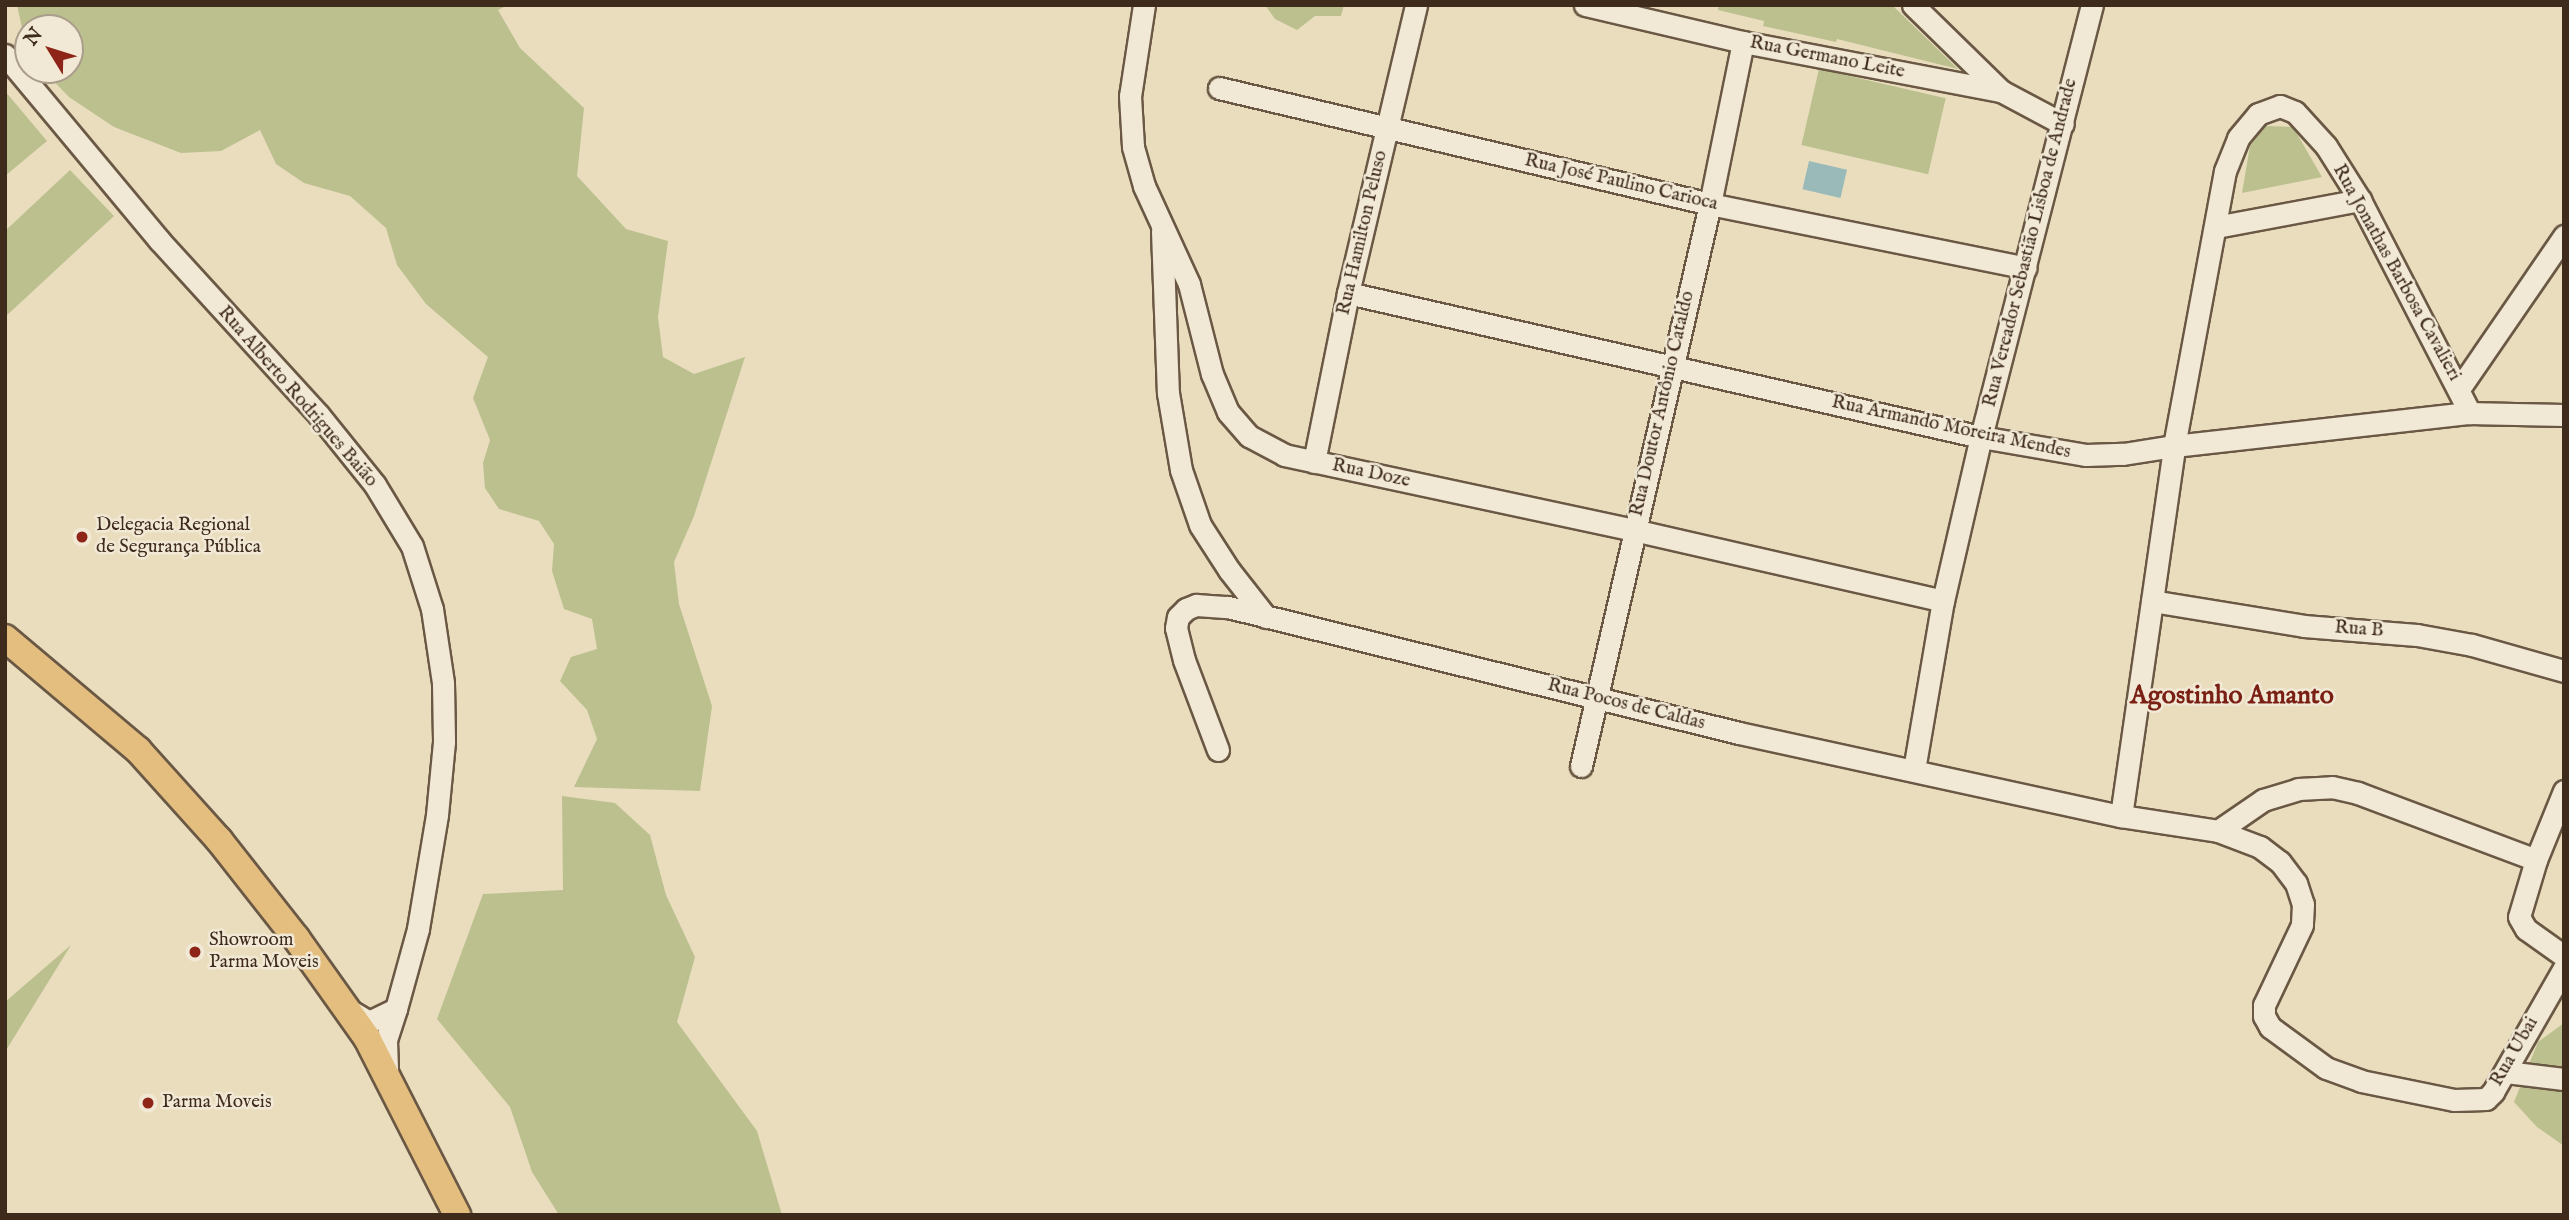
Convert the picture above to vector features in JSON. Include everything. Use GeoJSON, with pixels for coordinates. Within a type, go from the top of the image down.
{"type":"FeatureCollection","features":[{"type":"Feature","properties":{"kind":"main road"},"geometry":{"type":"LineString","coordinates":[[5,638],[91,708],[173,786],[228,851],[348,1009],[387,1073],[457,1215]]}},
{"type":"Feature","properties":{"kind":"street","name":"Rua Doze"},"geometry":{"type":"LineString","coordinates":[[1144,5],[1130,96],[1133,147],[1144,186],[1189,284],[1212,374],[1228,412],[1249,436],[1284,455],[1634,530],[1943,601]]}},
{"type":"Feature","properties":{"kind":"street","name":"Rua Hamilton Peluso"},"geometry":{"type":"LineString","coordinates":[[1314,462],[1348,293],[1416,5]]}},
{"type":"Feature","properties":{"kind":"street","name":"Rua Germano Leite"},"geometry":{"type":"LineString","coordinates":[[1585,5],[1743,42],[2001,91],[2063,124]]}},
{"type":"Feature","properties":{"kind":"street"},"geometry":{"type":"LineString","coordinates":[[1913,5],[2001,91]]}},
{"type":"Feature","properties":{"kind":"street","name":"Rua Vereador Sebastião Lisboa de Andrade"},"geometry":{"type":"LineString","coordinates":[[1914,770],[1943,601],[1981,437],[2092,5]]}},
{"type":"Feature","properties":{"kind":"street","name":"Rua Doutor Antônio Cataldo"},"geometry":{"type":"LineString","coordinates":[[1581,766],[1710,204],[1743,42]]}},
{"type":"Feature","properties":{"kind":"street","name":"Rua Alberto Rodrigues Baião"},"geometry":{"type":"LineString","coordinates":[[5,55],[159,240],[318,415],[375,485],[412,545],[432,609],[443,683],[444,742],[437,815],[418,929],[386,1040],[387,1073]]}},
{"type":"Feature","properties":{"kind":"street","name":"Rua José Paulino Carioca"},"geometry":{"type":"LineString","coordinates":[[1219,88],[1710,204],[2026,268]]}},
{"type":"Feature","properties":{"kind":"street","name":"Rua Jonathas Barbosa Cavalieri"},"geometry":{"type":"LineString","coordinates":[[2121,816],[2174,446],[2225,171],[2238,138],[2258,114],[2280,106],[2295,112],[2312,128],[2360,200],[2470,413]]}},
{"type":"Feature","properties":{"kind":"street"},"geometry":{"type":"LineString","coordinates":[[2216,227],[2360,200]]}},
{"type":"Feature","properties":{"kind":"street"},"geometry":{"type":"LineString","coordinates":[[1161,226],[1168,393],[1181,470],[1200,525],[1229,570],[1266,617]]}},
{"type":"Feature","properties":{"kind":"street"},"geometry":{"type":"LineString","coordinates":[[2459,389],[2564,236]]}},
{"type":"Feature","properties":{"kind":"street","name":"Rua Armando Moreira Mendes"},"geometry":{"type":"LineString","coordinates":[[1348,293],[1981,437],[2087,456],[2470,413],[2564,415]]}},
{"type":"Feature","properties":{"kind":"street","name":"Rua B"},"geometry":{"type":"LineString","coordinates":[[2152,601],[2304,626],[2417,635],[2472,645],[2564,671]]}},
{"type":"Feature","properties":{"kind":"street","name":"Rua Pocos de Caldas"},"geometry":{"type":"LineString","coordinates":[[1218,750],[1179,644],[1176,628],[1178,617],[1186,609],[1209,604],[1739,733],[2121,816],[2218,831],[2260,847],[2280,862],[2296,883],[2303,904],[2302,925],[2264,1005],[2264,1016],[2270,1027],[2326,1068],[2361,1081],[2454,1100],[2486,1099]]}},
{"type":"Feature","properties":{"kind":"street"},"geometry":{"type":"LineString","coordinates":[[2218,831],[2263,800],[2298,789],[2332,787],[2358,793],[2536,860]]}},
{"type":"Feature","properties":{"kind":"street"},"geometry":{"type":"LineString","coordinates":[[2564,791],[2519,907],[2519,917],[2526,929],[2564,956]]}},
{"type":"Feature","properties":{"kind":"street","name":"Rua Ubai"},"geometry":{"type":"LineString","coordinates":[[2486,1099],[2506,1072],[2564,968]]}},
{"type":"Feature","properties":{"kind":"street"},"geometry":{"type":"LineString","coordinates":[[348,1009],[369,1022],[396,1009]]}},
{"type":"Feature","properties":{"kind":"street"},"geometry":{"type":"LineString","coordinates":[[2506,1072],[2564,1079]]}},
{"type":"Feature","properties":{"kind":"green space"},"geometry":{"type":"Polygon","coordinates":[[[17,5],[508,5],[498,10],[520,48],[584,108],[577,176],[626,229],[668,241],[658,317],[663,357],[694,374],[745,357],[694,516],[674,562],[679,604],[712,706],[700,791],[574,787],[597,739],[587,710],[560,681],[571,657],[597,649],[592,619],[564,609],[552,571],[554,544],[539,521],[499,509],[485,488],[483,463],[490,440],[473,398],[488,357],[426,304],[397,265],[386,228],[350,196],[304,183],[276,164],[260,130],[221,151],[181,153],[114,127],[69,97],[56,84],[84,84],[84,14],[19,14],[17,5]]]}},
{"type":"Feature","properties":{"kind":"green space"},"geometry":{"type":"Polygon","coordinates":[[[1265,5],[1344,5],[1341,16],[1315,16],[1297,30],[1275,19],[1265,5]]]}},
{"type":"Feature","properties":{"kind":"green space"},"geometry":{"type":"Polygon","coordinates":[[[1719,5],[1892,5],[1958,69],[1837,39],[1836,42],[1763,26],[1764,21],[1718,10],[1719,5]]]}},
{"type":"Feature","properties":{"kind":"green space"},"geometry":{"type":"Polygon","coordinates":[[[1819,69],[1946,98],[1928,174],[1801,145],[1819,69]]]}},
{"type":"Feature","properties":{"kind":"green space"},"geometry":{"type":"Polygon","coordinates":[[[5,91],[47,141],[5,176],[5,91]]]}},
{"type":"Feature","properties":{"kind":"green space"},"geometry":{"type":"Polygon","coordinates":[[[2266,126],[2293,127],[2322,177],[2242,193],[2250,146],[2266,126]]]}},
{"type":"Feature","properties":{"kind":"green space"},"geometry":{"type":"Polygon","coordinates":[[[70,170],[114,216],[5,317],[5,231],[70,170]]]}},
{"type":"Feature","properties":{"kind":"green space"},"geometry":{"type":"Polygon","coordinates":[[[562,796],[615,803],[650,835],[666,895],[695,957],[677,1022],[757,1131],[782,1215],[559,1215],[532,1172],[510,1107],[437,1019],[483,894],[563,890],[562,796]]]}},
{"type":"Feature","properties":{"kind":"green space"},"geometry":{"type":"Polygon","coordinates":[[[71,945],[5,1052],[5,1002],[71,945]]]}},
{"type":"Feature","properties":{"kind":"green space"},"geometry":{"type":"Polygon","coordinates":[[[2564,1023],[2564,1146],[2537,1127],[2514,1102],[2538,1042],[2564,1023]]]}},
{"type":"Feature","properties":{"kind":"water"},"geometry":{"type":"Polygon","coordinates":[[[1809,161],[1847,170],[1840,198],[1802,189],[1809,161]]]}},
{"type":"Feature","properties":{"kind":"place","name":"Delegacia Regional de Segurança Pública"},"geometry":{"type":"Point","coordinates":[82,537]}},
{"type":"Feature","properties":{"kind":"place","name":"Showroom Parma Moveis"},"geometry":{"type":"Point","coordinates":[195,952]}},
{"type":"Feature","properties":{"kind":"place","name":"Parma Moveis"},"geometry":{"type":"Point","coordinates":[148,1103]}},
{"type":"Feature","properties":{"kind":"district","name":"Agostinho Amanto"},"geometry":{"type":"Point","coordinates":[2232,696]}}]}
